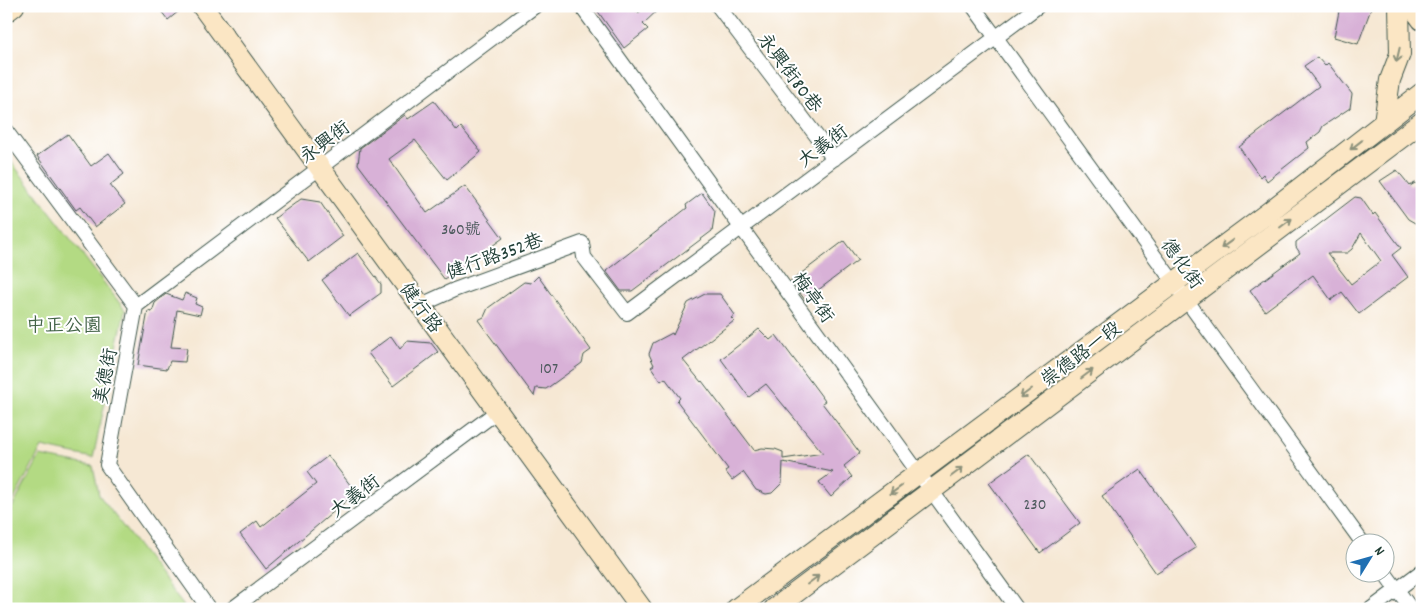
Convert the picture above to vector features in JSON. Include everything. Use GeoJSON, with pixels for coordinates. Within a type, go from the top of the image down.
{"type":"FeatureCollection","features":[{"type":"Feature","properties":{"kind":"main road"},"geometry":{"type":"LineString","coordinates":[[6,12],[14,6]]}},
{"type":"Feature","properties":{"kind":"main road","name":"健行路"},"geometry":{"type":"LineString","coordinates":[[202,6],[642,609]]}},
{"type":"Feature","properties":{"kind":"main road"},"geometry":{"type":"LineString","coordinates":[[1384,122],[1390,80],[1400,54],[1399,6]]}},
{"type":"Feature","properties":{"kind":"main road"},"geometry":{"type":"LineString","coordinates":[[1412,6],[1422,20]]}},
{"type":"Feature","properties":{"kind":"main road","name":"崇德路一段"},"geometry":{"type":"LineString","coordinates":[[736,609],[1269,212],[1422,93]]}},
{"type":"Feature","properties":{"kind":"main road","name":"崇德路一段"},"geometry":{"type":"LineString","coordinates":[[774,609],[1422,122]]}},
{"type":"Feature","properties":{"kind":"main road"},"geometry":{"type":"LineString","coordinates":[[1396,141],[1422,142]]}},
{"type":"Feature","properties":{"kind":"street","name":"永興街"},"geometry":{"type":"LineString","coordinates":[[136,306],[535,6]]}},
{"type":"Feature","properties":{"kind":"street","name":"梅亭街"},"geometry":{"type":"LineString","coordinates":[[581,6],[741,230],[1017,609]]}},
{"type":"Feature","properties":{"kind":"street","name":"永興街80巷"},"geometry":{"type":"LineString","coordinates":[[718,6],[834,159]]}},
{"type":"Feature","properties":{"kind":"street","name":"德化街"},"geometry":{"type":"LineString","coordinates":[[973,6],[1355,532]]}},
{"type":"Feature","properties":{"kind":"street","name":"大義街"},"geometry":{"type":"LineString","coordinates":[[582,243],[584,257],[627,314],[1038,6]]}},
{"type":"Feature","properties":{"kind":"street"},"geometry":{"type":"LineString","coordinates":[[6,131],[136,306]]}},
{"type":"Feature","properties":{"kind":"street","name":"健行路352巷"},"geometry":{"type":"LineString","coordinates":[[421,305],[454,290],[582,243]]}},
{"type":"Feature","properties":{"kind":"street","name":"美德街"},"geometry":{"type":"LineString","coordinates":[[136,306],[107,465],[209,609]]}},
{"type":"Feature","properties":{"kind":"street","name":"大義街"},"geometry":{"type":"LineString","coordinates":[[232,609],[498,411]]}},
{"type":"Feature","properties":{"kind":"street"},"geometry":{"type":"LineString","coordinates":[[1372,609],[1422,571]]}},
{"type":"Feature","properties":{"kind":"street"},"geometry":{"type":"LineString","coordinates":[[1391,582],[1410,609]]}},
{"type":"Feature","properties":{"kind":"green space","name":"中正公園"},"geometry":{"type":"Polygon","coordinates":[[[6,155],[125,310],[93,458],[42,447],[6,514],[6,155]]]}},
{"type":"Feature","properties":{"kind":"green space"},"geometry":{"type":"Polygon","coordinates":[[[40,456],[93,466],[99,495],[186,609],[6,609],[6,519],[40,456]]]}},
{"type":"Feature","properties":{"kind":"building"},"geometry":{"type":"Polygon","coordinates":[[[157,6],[185,6],[168,20],[157,6]]]}},
{"type":"Feature","properties":{"kind":"building"},"geometry":{"type":"Polygon","coordinates":[[[594,6],[633,6],[638,13],[647,6],[662,6],[643,24],[648,29],[624,48],[594,6]]]}},
{"type":"Feature","properties":{"kind":"building"},"geometry":{"type":"Polygon","coordinates":[[[1340,6],[1372,6],[1358,44],[1334,37],[1340,6]]]}},
{"type":"Feature","properties":{"kind":"building"},"geometry":{"type":"Polygon","coordinates":[[[1317,57],[1325,66],[1328,63],[1352,94],[1350,108],[1323,126],[1320,132],[1307,142],[1309,148],[1267,181],[1263,174],[1260,177],[1239,147],[1319,86],[1304,66],[1317,57]]]}},
{"type":"Feature","properties":{"kind":"building"},"geometry":{"type":"Polygon","coordinates":[[[434,101],[457,131],[461,127],[481,152],[447,180],[415,140],[389,159],[427,213],[465,186],[503,238],[445,280],[358,164],[360,148],[405,115],[408,119],[434,101]]]}},
{"type":"Feature","properties":{"kind":"building"},"geometry":{"type":"Polygon","coordinates":[[[68,134],[91,166],[109,153],[124,174],[110,185],[125,204],[95,227],[80,207],[76,210],[37,156],[68,134]]]}},
{"type":"Feature","properties":{"kind":"building"},"geometry":{"type":"Polygon","coordinates":[[[1397,170],[1410,186],[1415,183],[1422,185],[1422,227],[1408,219],[1380,181],[1397,170]]]}},
{"type":"Feature","properties":{"kind":"building"},"geometry":{"type":"Polygon","coordinates":[[[702,193],[715,211],[712,231],[632,291],[621,291],[606,271],[687,208],[686,205],[702,193]]]}},
{"type":"Feature","properties":{"kind":"building"},"geometry":{"type":"Polygon","coordinates":[[[1355,197],[1361,198],[1373,215],[1375,213],[1401,248],[1392,255],[1408,277],[1359,314],[1342,292],[1331,300],[1313,275],[1265,311],[1250,290],[1300,253],[1296,247],[1296,242],[1355,197]],[[1361,233],[1352,249],[1347,253],[1327,253],[1351,284],[1381,261],[1361,233]]]}},
{"type":"Feature","properties":{"kind":"building"},"geometry":{"type":"Polygon","coordinates":[[[301,199],[320,202],[343,236],[309,262],[275,218],[301,199]]]}},
{"type":"Feature","properties":{"kind":"building"},"geometry":{"type":"Polygon","coordinates":[[[844,241],[858,260],[805,300],[791,281],[844,241]]]}},
{"type":"Feature","properties":{"kind":"building"},"geometry":{"type":"Polygon","coordinates":[[[358,253],[381,284],[381,293],[349,316],[322,280],[358,253]]]}},
{"type":"Feature","properties":{"kind":"building"},"geometry":{"type":"Polygon","coordinates":[[[538,276],[591,350],[584,355],[582,363],[546,389],[536,388],[534,396],[478,320],[484,317],[488,308],[524,282],[531,283],[538,276]]]}},
{"type":"Feature","properties":{"kind":"building"},"geometry":{"type":"Polygon","coordinates":[[[185,293],[197,298],[195,304],[202,307],[200,315],[177,310],[171,347],[187,348],[185,362],[170,361],[167,369],[138,365],[148,311],[152,312],[155,303],[166,294],[182,300],[185,293]]]}},
{"type":"Feature","properties":{"kind":"building"},"geometry":{"type":"Polygon","coordinates":[[[705,294],[720,294],[735,315],[731,318],[734,321],[683,360],[702,381],[754,450],[762,448],[775,449],[783,452],[783,459],[823,453],[766,384],[749,397],[721,359],[759,329],[770,340],[776,335],[825,401],[822,403],[860,453],[844,466],[852,477],[831,497],[819,482],[833,472],[783,462],[782,483],[772,493],[766,494],[756,490],[743,472],[732,480],[725,471],[728,469],[677,401],[680,398],[665,378],[661,381],[651,367],[654,365],[649,354],[653,343],[672,333],[673,335],[688,303],[705,294]]]}},
{"type":"Feature","properties":{"kind":"building"},"geometry":{"type":"Polygon","coordinates":[[[391,336],[400,349],[407,341],[431,343],[438,352],[393,386],[368,353],[391,336]]]}},
{"type":"Feature","properties":{"kind":"building"},"geometry":{"type":"Polygon","coordinates":[[[1029,454],[1080,523],[1040,553],[989,483],[1029,454]]]}},
{"type":"Feature","properties":{"kind":"building"},"geometry":{"type":"Polygon","coordinates":[[[328,456],[351,486],[351,497],[266,569],[240,534],[257,521],[261,527],[316,484],[307,472],[328,456]]]}},
{"type":"Feature","properties":{"kind":"building"},"geometry":{"type":"Polygon","coordinates":[[[1140,469],[1196,548],[1156,573],[1102,496],[1140,469]]]}}]}
